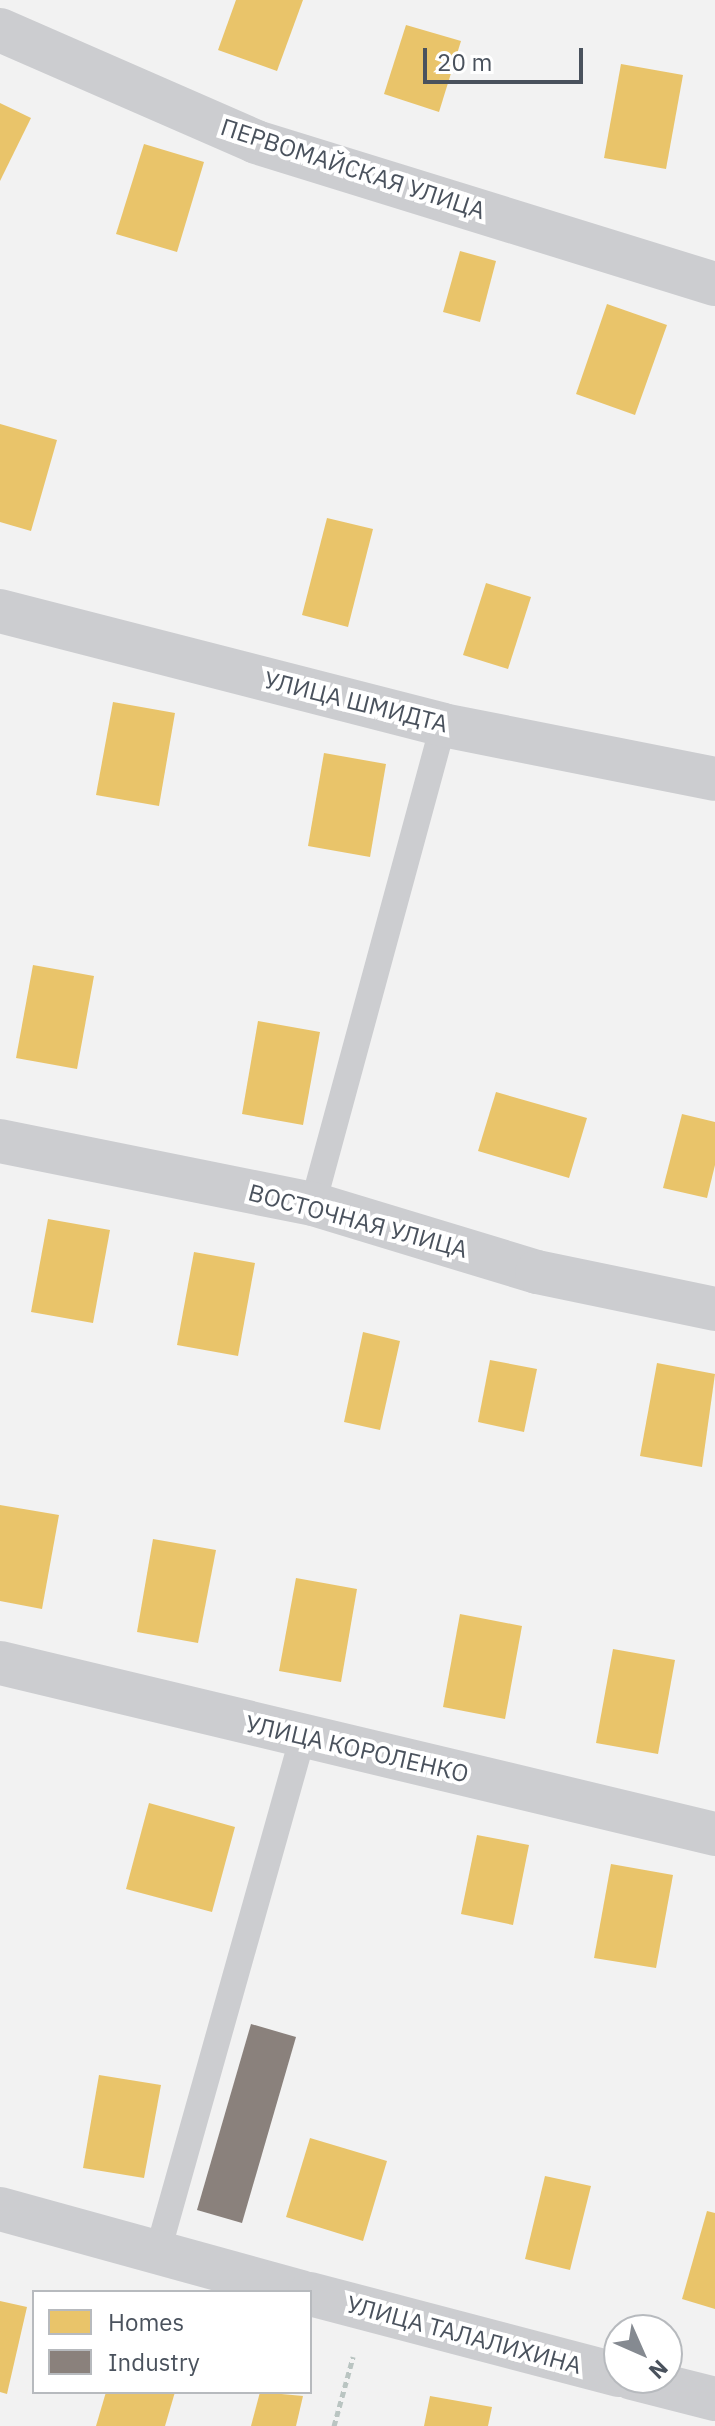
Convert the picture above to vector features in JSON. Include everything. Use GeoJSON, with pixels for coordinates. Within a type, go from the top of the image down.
{"type":"FeatureCollection","features":[{"type":"Feature","properties":{"kind":"street","name":"ПЕРВОМАЙСКАЯ УЛИЦА"},"geometry":{"type":"LineString","coordinates":[[0,30],[256,142],[715,284]]}},
{"type":"Feature","properties":{"kind":"street","name":"УЛИЦА ШМИДТА"},"geometry":{"type":"LineString","coordinates":[[0,611],[443,725],[715,779]]}},
{"type":"Feature","properties":{"kind":"street","name":"ВОСТОЧНАЯ УЛИЦА"},"geometry":{"type":"LineString","coordinates":[[0,1141],[313,1204],[537,1272],[715,1309]]}},
{"type":"Feature","properties":{"kind":"street","name":"УЛИЦА КОРОЛЕНКО"},"geometry":{"type":"LineString","coordinates":[[0,1663],[715,1834]]}},
{"type":"Feature","properties":{"kind":"street"},"geometry":{"type":"LineString","coordinates":[[0,2209],[295,2290]]}},
{"type":"Feature","properties":{"kind":"street","name":"УЛИЦА ТАЛАЛИХИНА"},"geometry":{"type":"LineString","coordinates":[[312,2295],[603,2371]]}},
{"type":"Feature","properties":{"kind":"street"},"geometry":{"type":"LineString","coordinates":[[683,2391],[715,2399]]}},
{"type":"Feature","properties":{"kind":"lane"},"geometry":{"type":"LineString","coordinates":[[313,1204],[443,725]]}},
{"type":"Feature","properties":{"kind":"lane"},"geometry":{"type":"LineString","coordinates":[[158,2251],[303,1736]]}},
{"type":"Feature","properties":{"kind":"path"},"geometry":{"type":"LineString","coordinates":[[334,2426],[367,2310]]}},
{"type":"Feature","properties":{"kind":"building: Homes"},"geometry":{"type":"Polygon","coordinates":[[[236,0],[303,0],[277,71],[218,50],[236,0]]]}},
{"type":"Feature","properties":{"kind":"building: Homes"},"geometry":{"type":"Polygon","coordinates":[[[406,25],[461,41],[439,112],[384,94],[406,25]]]}},
{"type":"Feature","properties":{"kind":"building: Homes"},"geometry":{"type":"Polygon","coordinates":[[[621,64],[683,75],[666,169],[604,158],[621,64]]]}},
{"type":"Feature","properties":{"kind":"building: Homes"},"geometry":{"type":"Polygon","coordinates":[[[0,103],[31,118],[0,181],[0,103]]]}},
{"type":"Feature","properties":{"kind":"building: Homes"},"geometry":{"type":"Polygon","coordinates":[[[144,144],[204,162],[177,252],[116,234],[144,144]]]}},
{"type":"Feature","properties":{"kind":"building: Homes"},"geometry":{"type":"Polygon","coordinates":[[[460,251],[496,261],[480,322],[443,312],[460,251]]]}},
{"type":"Feature","properties":{"kind":"building: Homes"},"geometry":{"type":"Polygon","coordinates":[[[607,304],[667,325],[635,415],[576,394],[607,304]]]}},
{"type":"Feature","properties":{"kind":"building: Homes"},"geometry":{"type":"Polygon","coordinates":[[[0,424],[57,440],[31,531],[0,522],[0,424]]]}},
{"type":"Feature","properties":{"kind":"building: Homes"},"geometry":{"type":"Polygon","coordinates":[[[327,518],[373,529],[348,627],[302,615],[327,518]]]}},
{"type":"Feature","properties":{"kind":"building: Homes"},"geometry":{"type":"Polygon","coordinates":[[[486,583],[531,597],[508,669],[463,655],[486,583]]]}},
{"type":"Feature","properties":{"kind":"building: Homes"},"geometry":{"type":"Polygon","coordinates":[[[113,702],[175,713],[159,806],[96,795],[113,702]]]}},
{"type":"Feature","properties":{"kind":"building: Homes"},"geometry":{"type":"Polygon","coordinates":[[[324,753],[386,764],[370,857],[308,846],[324,753]]]}},
{"type":"Feature","properties":{"kind":"building: Homes"},"geometry":{"type":"Polygon","coordinates":[[[33,965],[94,976],[77,1069],[16,1058],[33,965]]]}},
{"type":"Feature","properties":{"kind":"building: Homes"},"geometry":{"type":"Polygon","coordinates":[[[258,1021],[320,1032],[303,1125],[242,1114],[258,1021]]]}},
{"type":"Feature","properties":{"kind":"building: Homes"},"geometry":{"type":"Polygon","coordinates":[[[496,1092],[587,1118],[569,1178],[478,1151],[496,1092]]]}},
{"type":"Feature","properties":{"kind":"building: Homes"},"geometry":{"type":"Polygon","coordinates":[[[682,1114],[715,1122],[715,1165],[707,1198],[663,1188],[682,1114]]]}},
{"type":"Feature","properties":{"kind":"building: Homes"},"geometry":{"type":"Polygon","coordinates":[[[48,1219],[110,1230],[93,1323],[31,1312],[48,1219]]]}},
{"type":"Feature","properties":{"kind":"building: Homes"},"geometry":{"type":"Polygon","coordinates":[[[194,1252],[255,1263],[238,1356],[177,1345],[194,1252]]]}},
{"type":"Feature","properties":{"kind":"building: Homes"},"geometry":{"type":"Polygon","coordinates":[[[363,1332],[400,1341],[380,1430],[344,1422],[363,1332]]]}},
{"type":"Feature","properties":{"kind":"building: Homes"},"geometry":{"type":"Polygon","coordinates":[[[490,1360],[537,1369],[524,1432],[478,1422],[490,1360]]]}},
{"type":"Feature","properties":{"kind":"building: Homes"},"geometry":{"type":"Polygon","coordinates":[[[657,1363],[715,1374],[702,1467],[640,1456],[657,1363]]]}},
{"type":"Feature","properties":{"kind":"building: Homes"},"geometry":{"type":"Polygon","coordinates":[[[0,1505],[59,1515],[42,1609],[0,1601],[0,1505]]]}},
{"type":"Feature","properties":{"kind":"building: Homes"},"geometry":{"type":"Polygon","coordinates":[[[153,1539],[216,1550],[198,1643],[137,1632],[153,1539]]]}},
{"type":"Feature","properties":{"kind":"building: Homes"},"geometry":{"type":"Polygon","coordinates":[[[296,1578],[357,1589],[341,1682],[279,1671],[296,1578]]]}},
{"type":"Feature","properties":{"kind":"building: Homes"},"geometry":{"type":"Polygon","coordinates":[[[460,1614],[522,1626],[505,1719],[443,1707],[460,1614]]]}},
{"type":"Feature","properties":{"kind":"building: Homes"},"geometry":{"type":"Polygon","coordinates":[[[613,1649],[675,1660],[658,1754],[596,1743],[613,1649]]]}},
{"type":"Feature","properties":{"kind":"building: Homes"},"geometry":{"type":"Polygon","coordinates":[[[149,1803],[235,1827],[212,1912],[126,1889],[149,1803]]]}},
{"type":"Feature","properties":{"kind":"building: Homes"},"geometry":{"type":"Polygon","coordinates":[[[477,1835],[529,1845],[513,1925],[461,1914],[477,1835]]]}},
{"type":"Feature","properties":{"kind":"building: Homes"},"geometry":{"type":"Polygon","coordinates":[[[611,1864],[673,1875],[656,1968],[594,1958],[611,1864]]]}},
{"type":"Feature","properties":{"kind":"building: Homes"},"geometry":{"type":"Polygon","coordinates":[[[99,2075],[161,2085],[144,2178],[83,2168],[99,2075]]]}},
{"type":"Feature","properties":{"kind":"building: Homes"},"geometry":{"type":"Polygon","coordinates":[[[310,2138],[387,2161],[363,2241],[286,2217],[310,2138]]]}},
{"type":"Feature","properties":{"kind":"building: Homes"},"geometry":{"type":"Polygon","coordinates":[[[545,2176],[591,2186],[570,2270],[525,2259],[545,2176]]]}},
{"type":"Feature","properties":{"kind":"building: Homes"},"geometry":{"type":"Polygon","coordinates":[[[707,2211],[715,2213],[715,2309],[682,2299],[707,2211]]]}},
{"type":"Feature","properties":{"kind":"building: Homes"},"geometry":{"type":"Polygon","coordinates":[[[0,2301],[27,2307],[7,2394],[0,2392],[0,2301]]]}},
{"type":"Feature","properties":{"kind":"building: Homes"},"geometry":{"type":"Polygon","coordinates":[[[105,2394],[174,2394],[165,2426],[96,2426],[105,2394]]]}},
{"type":"Feature","properties":{"kind":"building: Homes"},"geometry":{"type":"Polygon","coordinates":[[[259,2394],[303,2396],[296,2426],[251,2426],[259,2394]]]}},
{"type":"Feature","properties":{"kind":"building: Homes"},"geometry":{"type":"Polygon","coordinates":[[[430,2396],[492,2407],[488,2426],[424,2426],[430,2396]]]}},
{"type":"Feature","properties":{"kind":"building: Industry"},"geometry":{"type":"Polygon","coordinates":[[[251,2024],[296,2037],[242,2223],[197,2210],[251,2024]]]}}]}
